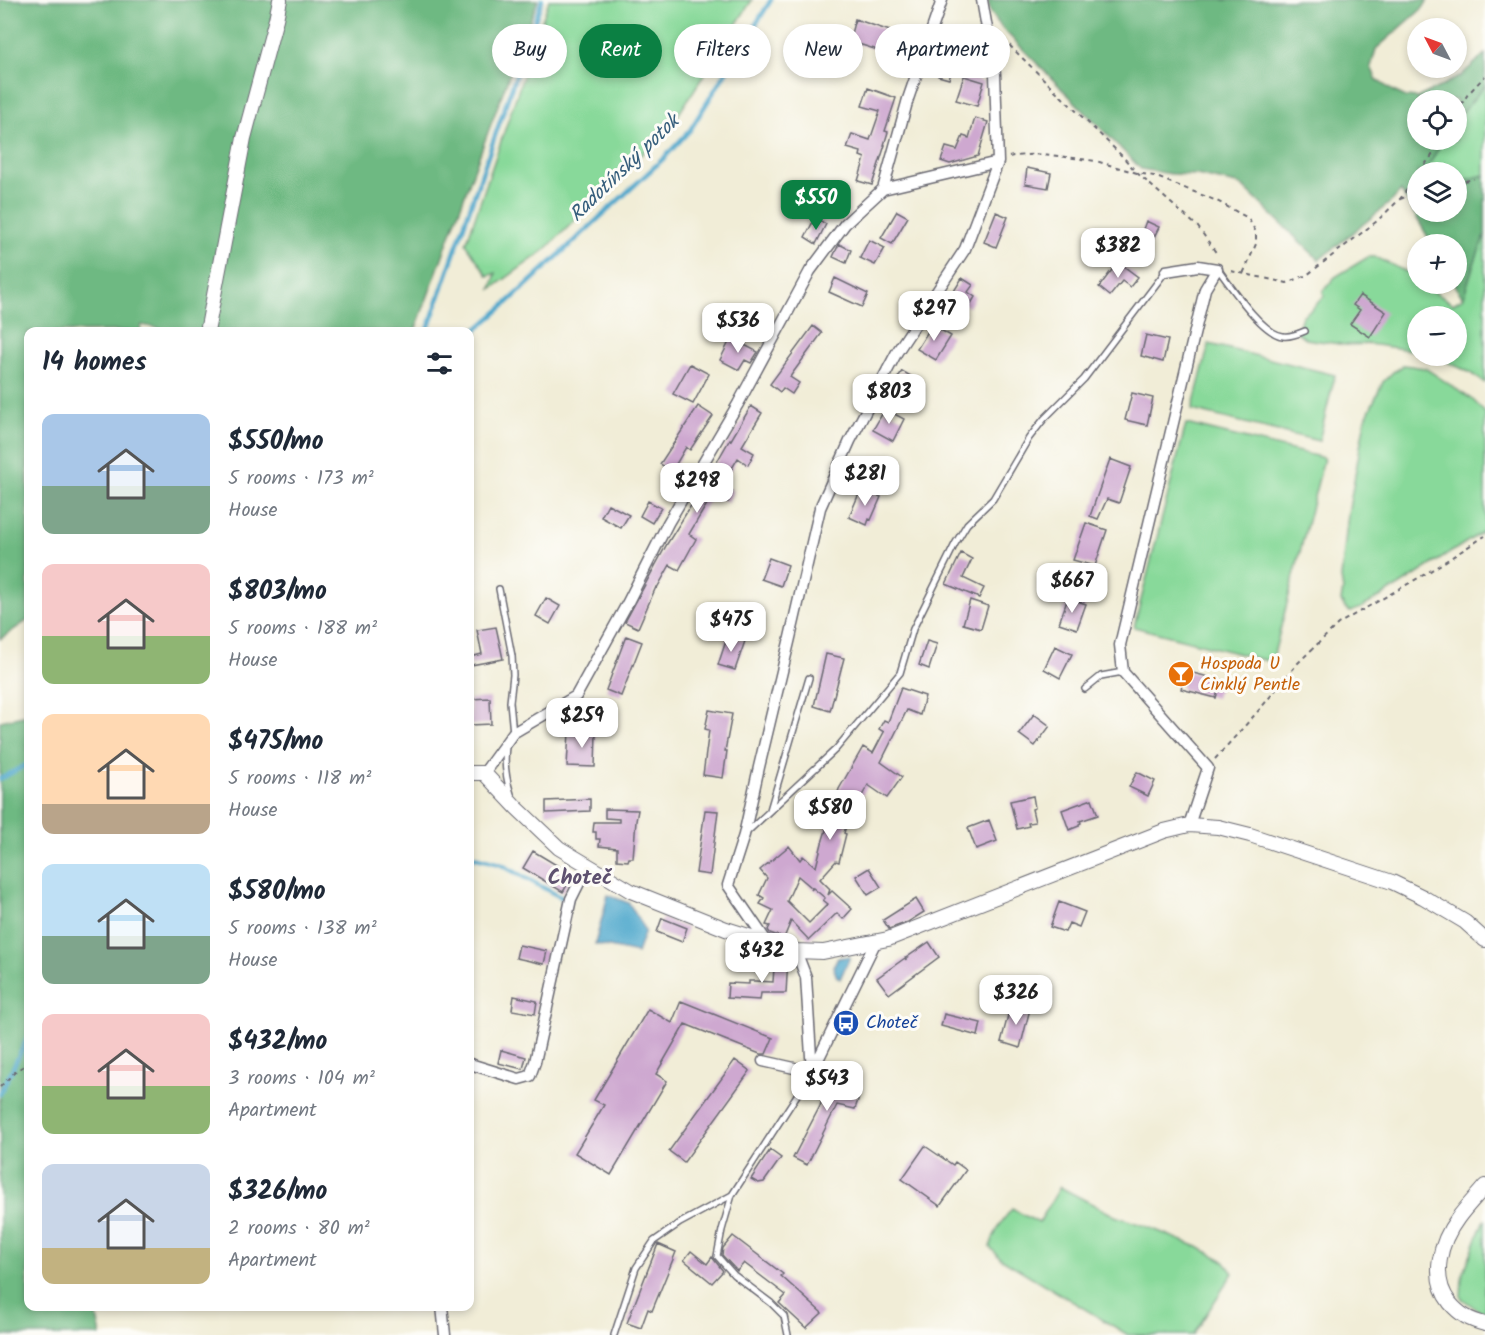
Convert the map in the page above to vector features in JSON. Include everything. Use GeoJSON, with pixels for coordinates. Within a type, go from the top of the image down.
{"type":"FeatureCollection","features":[{"type":"Feature","properties":{"kind":"street"},"geometry":{"type":"LineString","coordinates":[[208,327],[244,138],[280,0]]}},
{"type":"Feature","properties":{"kind":"street"},"geometry":{"type":"LineString","coordinates":[[883,189],[908,99],[942,0]]}},
{"type":"Feature","properties":{"kind":"street"},"geometry":{"type":"LineString","coordinates":[[767,942],[728,885],[744,835],[820,508],[850,441],[897,352],[965,249],[998,162],[995,74],[982,0]]}},
{"type":"Feature","properties":{"kind":"street"},"geometry":{"type":"LineString","coordinates":[[484,773],[510,736],[576,696],[627,604],[668,523],[738,404],[810,271],[845,224],[883,189],[998,162]]}},
{"type":"Feature","properties":{"kind":"street"},"geometry":{"type":"LineString","coordinates":[[1166,271],[1198,266],[1217,269],[1205,289],[1120,645],[1123,672],[1208,768],[1189,825]]}},
{"type":"Feature","properties":{"kind":"street"},"geometry":{"type":"LineString","coordinates":[[474,773],[484,773],[560,848],[631,891],[726,929],[796,951],[823,952],[888,939],[1164,831],[1189,825],[1218,827],[1392,882],[1457,917],[1485,940]]}},
{"type":"Feature","properties":{"kind":"street"},"geometry":{"type":"LineString","coordinates":[[474,1065],[519,1079],[530,1076],[571,899],[588,865]]}},
{"type":"Feature","properties":{"kind":"street"},"geometry":{"type":"LineString","coordinates":[[812,1072],[876,941]]}},
{"type":"Feature","properties":{"kind":"street"},"geometry":{"type":"LineString","coordinates":[[796,951],[806,977],[812,1072]]}},
{"type":"Feature","properties":{"kind":"street"},"geometry":{"type":"LineString","coordinates":[[763,1061],[812,1072]]}},
{"type":"Feature","properties":{"kind":"street"},"geometry":{"type":"LineString","coordinates":[[1485,1186],[1456,1220],[1443,1245],[1439,1261],[1439,1280],[1444,1296],[1458,1312],[1472,1321],[1485,1324]]}},
{"type":"Feature","properties":{"kind":"street"},"geometry":{"type":"LineString","coordinates":[[443,1311],[445,1335]]}},
{"type":"Feature","properties":{"kind":"lane"},"geometry":{"type":"LineString","coordinates":[[1217,269],[1262,324],[1273,332],[1281,336],[1295,335],[1305,331]]}},
{"type":"Feature","properties":{"kind":"lane"},"geometry":{"type":"LineString","coordinates":[[744,835],[836,749],[900,673],[913,629],[954,544],[967,524],[993,499],[1029,438],[1084,379],[1166,271]]}},
{"type":"Feature","properties":{"kind":"lane"},"geometry":{"type":"LineString","coordinates":[[499,589],[512,656],[513,675],[510,736],[505,751],[507,782],[517,808]]}},
{"type":"Feature","properties":{"kind":"lane"},"geometry":{"type":"LineString","coordinates":[[1085,689],[1101,676],[1123,672]]}},
{"type":"Feature","properties":{"kind":"lane"},"geometry":{"type":"LineString","coordinates":[[769,811],[809,678]]}},
{"type":"Feature","properties":{"kind":"lane"},"geometry":{"type":"LineString","coordinates":[[788,1335],[784,1316],[771,1303],[734,1275],[717,1256],[732,1195],[812,1072]]}},
{"type":"Feature","properties":{"kind":"lane"},"geometry":{"type":"LineString","coordinates":[[614,1335],[636,1268],[654,1240],[732,1195]]}},
{"type":"Feature","properties":{"kind":"path"},"geometry":{"type":"LineString","coordinates":[[1010,47],[1137,173],[1198,227],[1217,254],[1217,269],[1287,282],[1307,275],[1377,221],[1407,189]]}},
{"type":"Feature","properties":{"kind":"path"},"geometry":{"type":"LineString","coordinates":[[1467,96],[1485,76]]}},
{"type":"Feature","properties":{"kind":"path"},"geometry":{"type":"LineString","coordinates":[[998,162],[1013,156],[1043,154],[1096,161],[1154,176],[1217,201],[1248,218],[1257,232],[1257,244],[1243,274]]}},
{"type":"Feature","properties":{"kind":"path"},"geometry":{"type":"LineString","coordinates":[[1467,181],[1474,179]]}},
{"type":"Feature","properties":{"kind":"path"},"geometry":{"type":"LineString","coordinates":[[1400,199],[1407,197]]}},
{"type":"Feature","properties":{"kind":"path"},"geometry":{"type":"LineString","coordinates":[[1208,768],[1298,663],[1338,624],[1427,573],[1485,536]]}},
{"type":"Feature","properties":{"kind":"path"},"geometry":{"type":"LineString","coordinates":[[0,1087],[24,1066]]}},
{"type":"Feature","properties":{"kind":"green space"},"geometry":{"type":"Polygon","coordinates":[[[0,0],[538,0],[529,24],[492,24],[492,78],[508,78],[416,327],[152,327],[142,325],[141,327],[24,327],[24,623],[0,639],[0,0]]]}},
{"type":"Feature","properties":{"kind":"green space"},"geometry":{"type":"Polygon","coordinates":[[[549,0],[752,0],[737,24],[674,24],[674,78],[702,78],[673,123],[545,250],[491,289],[496,273],[488,276],[466,244],[522,78],[567,78],[567,24],[541,24],[549,0]]]}},
{"type":"Feature","properties":{"kind":"green space"},"geometry":{"type":"Polygon","coordinates":[[[988,0],[1428,0],[1423,8],[1412,18],[1407,18],[1407,22],[1376,49],[1371,67],[1377,80],[1407,97],[1407,150],[1437,150],[1431,162],[1407,162],[1407,201],[1401,191],[1392,201],[1319,260],[1241,185],[1197,175],[1141,169],[1010,36],[1010,24],[999,24],[990,11],[988,0]]]}},
{"type":"Feature","properties":{"kind":"green space"},"geometry":{"type":"Polygon","coordinates":[[[1485,54],[1485,85],[1467,107],[1467,90],[1433,90],[1457,78],[1467,78],[1467,70],[1485,54]]]}},
{"type":"Feature","properties":{"kind":"green space"},"geometry":{"type":"Polygon","coordinates":[[[1485,85],[1485,175],[1467,180],[1467,162],[1431,162],[1437,150],[1467,150],[1467,107],[1485,85]]]}},
{"type":"Feature","properties":{"kind":"green space"},"geometry":{"type":"Polygon","coordinates":[[[1485,175],[1485,235],[1467,285],[1467,234],[1426,234],[1419,222],[1467,222],[1467,180],[1485,175]]]}},
{"type":"Feature","properties":{"kind":"green space"},"geometry":{"type":"Polygon","coordinates":[[[1485,235],[1485,383],[1456,366],[1467,366],[1467,306],[1407,306],[1407,350],[1369,344],[1346,345],[1306,339],[1297,332],[1302,316],[1324,296],[1323,291],[1335,277],[1368,257],[1375,257],[1407,272],[1407,294],[1438,294],[1453,304],[1467,294],[1467,285],[1485,235]]]}},
{"type":"Feature","properties":{"kind":"green space"},"geometry":{"type":"Polygon","coordinates":[[[1209,344],[1335,375],[1319,441],[1192,410],[1209,344]]]}},
{"type":"Feature","properties":{"kind":"green space"},"geometry":{"type":"Polygon","coordinates":[[[1404,365],[1425,368],[1474,401],[1485,413],[1485,530],[1399,586],[1350,612],[1341,601],[1343,590],[1341,578],[1348,514],[1365,420],[1383,382],[1404,365]]]}},
{"type":"Feature","properties":{"kind":"green space"},"geometry":{"type":"Polygon","coordinates":[[[1186,424],[1324,458],[1272,662],[1134,627],[1186,424]]]}},
{"type":"Feature","properties":{"kind":"green space"},"geometry":{"type":"Polygon","coordinates":[[[24,716],[24,1311],[96,1311],[101,1335],[0,1335],[0,721],[24,716]]]}},
{"type":"Feature","properties":{"kind":"green space"},"geometry":{"type":"Polygon","coordinates":[[[1060,1187],[1115,1216],[1200,1248],[1223,1260],[1233,1273],[1193,1335],[1128,1335],[1000,1258],[990,1247],[999,1227],[1012,1209],[1039,1223],[1060,1187]]]}},
{"type":"Feature","properties":{"kind":"green space"},"geometry":{"type":"Polygon","coordinates":[[[1485,1220],[1485,1315],[1461,1298],[1462,1277],[1485,1220]]]}},
{"type":"Feature","properties":{"kind":"water"},"geometry":{"type":"Polygon","coordinates":[[[608,895],[629,903],[645,931],[637,953],[595,944],[608,895]]]}},
{"type":"Feature","properties":{"kind":"water"},"geometry":{"type":"Polygon","coordinates":[[[850,957],[840,979],[833,966],[838,958],[850,957]]]}},
{"type":"Feature","properties":{"kind":"building"},"geometry":{"type":"Polygon","coordinates":[[[855,19],[875,26],[875,49],[863,45],[863,24],[854,24],[855,19]]]}},
{"type":"Feature","properties":{"kind":"building"},"geometry":{"type":"Polygon","coordinates":[[[963,78],[984,82],[977,106],[956,100],[963,78]]]}},
{"type":"Feature","properties":{"kind":"building"},"geometry":{"type":"Polygon","coordinates":[[[868,88],[896,98],[885,131],[888,132],[885,145],[872,185],[858,181],[865,158],[860,156],[861,152],[847,148],[852,134],[870,140],[880,111],[862,106],[868,88]]]}},
{"type":"Feature","properties":{"kind":"building"},"geometry":{"type":"Polygon","coordinates":[[[975,118],[988,122],[978,156],[950,164],[941,161],[946,147],[957,150],[963,136],[969,138],[975,118]]]}},
{"type":"Feature","properties":{"kind":"building"},"geometry":{"type":"Polygon","coordinates":[[[1027,168],[1051,173],[1048,188],[1025,184],[1027,168]]]}},
{"type":"Feature","properties":{"kind":"building"},"geometry":{"type":"Polygon","coordinates":[[[897,211],[908,217],[892,244],[881,238],[897,211]]]}},
{"type":"Feature","properties":{"kind":"building"},"geometry":{"type":"Polygon","coordinates":[[[996,212],[1008,217],[996,247],[984,242],[996,212]]]}},
{"type":"Feature","properties":{"kind":"building"},"geometry":{"type":"Polygon","coordinates":[[[815,218],[826,224],[816,244],[805,237],[815,218]]]}},
{"type":"Feature","properties":{"kind":"building"},"geometry":{"type":"Polygon","coordinates":[[[1146,221],[1159,227],[1150,245],[1139,240],[1146,221]]]}},
{"type":"Feature","properties":{"kind":"building"},"geometry":{"type":"Polygon","coordinates":[[[869,240],[885,248],[875,265],[860,258],[869,240]]]}},
{"type":"Feature","properties":{"kind":"building"},"geometry":{"type":"Polygon","coordinates":[[[839,244],[851,250],[846,263],[833,257],[839,244]]]}},
{"type":"Feature","properties":{"kind":"building"},"geometry":{"type":"Polygon","coordinates":[[[1118,262],[1138,277],[1130,287],[1122,281],[1110,296],[1099,287],[1118,262]]]}},
{"type":"Feature","properties":{"kind":"building"},"geometry":{"type":"Polygon","coordinates":[[[835,278],[868,294],[862,307],[829,292],[835,278]]]}},
{"type":"Feature","properties":{"kind":"building"},"geometry":{"type":"Polygon","coordinates":[[[962,278],[973,285],[968,292],[975,297],[969,307],[951,296],[962,278]]]}},
{"type":"Feature","properties":{"kind":"building"},"geometry":{"type":"Polygon","coordinates":[[[1360,295],[1386,312],[1370,337],[1350,324],[1360,310],[1353,305],[1360,295]]]}},
{"type":"Feature","properties":{"kind":"building"},"geometry":{"type":"Polygon","coordinates":[[[932,325],[951,336],[936,360],[917,349],[932,325]]]}},
{"type":"Feature","properties":{"kind":"building"},"geometry":{"type":"Polygon","coordinates":[[[813,326],[822,333],[790,377],[799,383],[792,394],[783,388],[780,392],[770,384],[813,326]]]}},
{"type":"Feature","properties":{"kind":"building"},"geometry":{"type":"Polygon","coordinates":[[[1146,335],[1168,340],[1163,362],[1141,356],[1146,335]]]}},
{"type":"Feature","properties":{"kind":"building"},"geometry":{"type":"Polygon","coordinates":[[[731,338],[758,352],[751,363],[745,360],[739,370],[720,360],[731,338]]]}},
{"type":"Feature","properties":{"kind":"building"},"geometry":{"type":"Polygon","coordinates":[[[690,364],[709,374],[693,404],[673,394],[690,364]]]}},
{"type":"Feature","properties":{"kind":"building"},"geometry":{"type":"Polygon","coordinates":[[[902,371],[914,378],[901,398],[890,391],[902,371]]]}},
{"type":"Feature","properties":{"kind":"building"},"geometry":{"type":"Polygon","coordinates":[[[1132,393],[1153,398],[1147,425],[1125,420],[1132,393]]]}},
{"type":"Feature","properties":{"kind":"building"},"geometry":{"type":"Polygon","coordinates":[[[698,406],[713,416],[690,450],[686,447],[672,471],[660,464],[698,406]]]}},
{"type":"Feature","properties":{"kind":"building"},"geometry":{"type":"Polygon","coordinates":[[[751,406],[762,413],[742,446],[754,453],[748,465],[738,458],[722,485],[733,491],[728,502],[713,494],[689,534],[696,539],[679,570],[670,565],[656,587],[638,628],[625,622],[667,544],[751,406]]]}},
{"type":"Feature","properties":{"kind":"building"},"geometry":{"type":"Polygon","coordinates":[[[885,409],[904,419],[893,441],[873,430],[885,409]]]}},
{"type":"Feature","properties":{"kind":"building"},"geometry":{"type":"Polygon","coordinates":[[[1110,459],[1131,467],[1119,503],[1107,499],[1098,519],[1090,516],[1110,459]]]}},
{"type":"Feature","properties":{"kind":"building"},"geometry":{"type":"Polygon","coordinates":[[[861,489],[881,497],[867,525],[849,517],[861,489]]]}},
{"type":"Feature","properties":{"kind":"building"},"geometry":{"type":"Polygon","coordinates":[[[648,501],[661,508],[652,523],[640,516],[648,501]]]}},
{"type":"Feature","properties":{"kind":"building"},"geometry":{"type":"Polygon","coordinates":[[[608,504],[629,515],[621,528],[601,517],[608,504]]]}},
{"type":"Feature","properties":{"kind":"building"},"geometry":{"type":"Polygon","coordinates":[[[1086,523],[1107,530],[1095,566],[1073,560],[1086,523]]]}},
{"type":"Feature","properties":{"kind":"building"},"geometry":{"type":"Polygon","coordinates":[[[961,553],[972,559],[963,578],[984,588],[979,598],[946,584],[961,553]]]}},
{"type":"Feature","properties":{"kind":"building"},"geometry":{"type":"Polygon","coordinates":[[[769,558],[788,565],[781,586],[761,579],[769,558]]]}},
{"type":"Feature","properties":{"kind":"building"},"geometry":{"type":"Polygon","coordinates":[[[546,598],[560,606],[550,624],[536,616],[546,598]]]}},
{"type":"Feature","properties":{"kind":"building"},"geometry":{"type":"Polygon","coordinates":[[[1068,598],[1086,604],[1077,629],[1059,623],[1068,598]]]}},
{"type":"Feature","properties":{"kind":"building"},"geometry":{"type":"Polygon","coordinates":[[[970,600],[988,606],[981,629],[963,624],[970,600]]]}},
{"type":"Feature","properties":{"kind":"building"},"geometry":{"type":"Polygon","coordinates":[[[496,627],[503,659],[474,664],[474,656],[482,654],[477,630],[496,627]]]}},
{"type":"Feature","properties":{"kind":"building"},"geometry":{"type":"Polygon","coordinates":[[[728,635],[745,641],[735,670],[718,665],[728,635]]]}},
{"type":"Feature","properties":{"kind":"building"},"geometry":{"type":"Polygon","coordinates":[[[626,636],[642,642],[621,696],[606,690],[626,636]]]}},
{"type":"Feature","properties":{"kind":"building"},"geometry":{"type":"Polygon","coordinates":[[[927,641],[937,644],[929,669],[919,665],[927,641]]]}},
{"type":"Feature","properties":{"kind":"building"},"geometry":{"type":"Polygon","coordinates":[[[1055,646],[1072,654],[1060,678],[1044,669],[1055,646]]]}},
{"type":"Feature","properties":{"kind":"building"},"geometry":{"type":"Polygon","coordinates":[[[826,654],[844,658],[830,711],[814,706],[826,654]]]}},
{"type":"Feature","properties":{"kind":"building"},"geometry":{"type":"Polygon","coordinates":[[[1185,671],[1221,680],[1216,698],[1181,689],[1185,671]]]}},
{"type":"Feature","properties":{"kind":"building"},"geometry":{"type":"Polygon","coordinates":[[[901,688],[925,696],[920,715],[907,710],[881,762],[902,777],[887,798],[868,785],[859,801],[854,799],[844,833],[846,834],[839,862],[836,861],[820,879],[830,889],[828,895],[832,891],[852,909],[843,919],[837,913],[809,940],[791,921],[784,938],[770,933],[768,930],[770,926],[766,925],[773,910],[760,904],[764,898],[759,895],[767,878],[760,870],[789,846],[800,860],[803,856],[816,867],[839,789],[863,747],[873,753],[884,732],[879,729],[884,720],[888,722],[901,688]],[[798,876],[787,901],[809,923],[828,904],[823,900],[825,898],[813,888],[811,890],[812,888],[798,876]]]}},
{"type":"Feature","properties":{"kind":"building"},"geometry":{"type":"Polygon","coordinates":[[[490,698],[491,724],[474,725],[474,699],[490,698]]]}},
{"type":"Feature","properties":{"kind":"building"},"geometry":{"type":"Polygon","coordinates":[[[709,710],[732,714],[723,778],[703,775],[709,730],[705,729],[709,710]]]}},
{"type":"Feature","properties":{"kind":"building"},"geometry":{"type":"Polygon","coordinates":[[[1034,714],[1050,726],[1035,746],[1019,734],[1034,714]]]}},
{"type":"Feature","properties":{"kind":"building"},"geometry":{"type":"Polygon","coordinates":[[[569,732],[596,732],[595,767],[567,766],[569,732]]]}},
{"type":"Feature","properties":{"kind":"building"},"geometry":{"type":"Polygon","coordinates":[[[1137,772],[1155,781],[1148,796],[1129,787],[1137,772]]]}},
{"type":"Feature","properties":{"kind":"building"},"geometry":{"type":"Polygon","coordinates":[[[1033,796],[1035,808],[1032,809],[1035,822],[1017,829],[1010,801],[1033,796]]]}},
{"type":"Feature","properties":{"kind":"building"},"geometry":{"type":"Polygon","coordinates":[[[590,799],[590,811],[546,813],[546,801],[590,799]]]}},
{"type":"Feature","properties":{"kind":"building"},"geometry":{"type":"Polygon","coordinates":[[[1092,799],[1098,815],[1080,821],[1079,826],[1069,830],[1062,810],[1092,799]]]}},
{"type":"Feature","properties":{"kind":"building"},"geometry":{"type":"Polygon","coordinates":[[[605,809],[638,810],[633,858],[629,858],[628,861],[617,860],[617,848],[599,846],[600,839],[596,839],[596,832],[593,832],[594,822],[619,822],[619,819],[605,818],[605,809]]]}},
{"type":"Feature","properties":{"kind":"building"},"geometry":{"type":"Polygon","coordinates":[[[705,810],[718,811],[710,875],[696,873],[705,810]]]}},
{"type":"Feature","properties":{"kind":"building"},"geometry":{"type":"Polygon","coordinates":[[[989,820],[997,841],[976,849],[968,828],[989,820]]]}},
{"type":"Feature","properties":{"kind":"building"},"geometry":{"type":"Polygon","coordinates":[[[533,851],[573,875],[563,892],[523,868],[533,851]]]}},
{"type":"Feature","properties":{"kind":"building"},"geometry":{"type":"Polygon","coordinates":[[[869,868],[881,887],[868,895],[856,876],[869,868]]]}},
{"type":"Feature","properties":{"kind":"building"},"geometry":{"type":"Polygon","coordinates":[[[916,899],[924,912],[908,922],[889,929],[883,920],[916,899]]]}},
{"type":"Feature","properties":{"kind":"building"},"geometry":{"type":"Polygon","coordinates":[[[1059,902],[1085,912],[1079,927],[1069,923],[1065,932],[1050,927],[1059,902]]]}},
{"type":"Feature","properties":{"kind":"building"},"geometry":{"type":"Polygon","coordinates":[[[662,918],[687,928],[682,942],[657,932],[662,918]]]}},
{"type":"Feature","properties":{"kind":"building"},"geometry":{"type":"Polygon","coordinates":[[[929,942],[939,957],[889,994],[877,978],[929,942]]]}},
{"type":"Feature","properties":{"kind":"building"},"geometry":{"type":"Polygon","coordinates":[[[519,945],[547,951],[544,964],[516,958],[519,945]]]}},
{"type":"Feature","properties":{"kind":"building"},"geometry":{"type":"Polygon","coordinates":[[[775,954],[788,958],[786,993],[761,993],[760,1000],[727,998],[728,983],[773,982],[775,954]]]}},
{"type":"Feature","properties":{"kind":"building"},"geometry":{"type":"Polygon","coordinates":[[[514,996],[537,1001],[535,1014],[512,1010],[514,996]]]}},
{"type":"Feature","properties":{"kind":"building"},"geometry":{"type":"Polygon","coordinates":[[[681,1001],[773,1038],[766,1054],[760,1054],[685,1024],[656,1074],[667,1081],[611,1175],[575,1153],[604,1105],[594,1100],[648,1009],[672,1023],[681,1001]]]}},
{"type":"Feature","properties":{"kind":"building"},"geometry":{"type":"Polygon","coordinates":[[[1011,1004],[1030,1009],[1020,1048],[1001,1042],[1011,1004]]]}},
{"type":"Feature","properties":{"kind":"building"},"geometry":{"type":"Polygon","coordinates":[[[944,1014],[981,1023],[978,1036],[941,1026],[944,1014]]]}},
{"type":"Feature","properties":{"kind":"building"},"geometry":{"type":"Polygon","coordinates":[[[501,1050],[526,1057],[523,1069],[498,1063],[501,1050]]]}},
{"type":"Feature","properties":{"kind":"building"},"geometry":{"type":"Polygon","coordinates":[[[735,1060],[750,1071],[684,1162],[669,1151],[735,1060]]]}},
{"type":"Feature","properties":{"kind":"building"},"geometry":{"type":"Polygon","coordinates":[[[834,1067],[855,1075],[848,1094],[859,1097],[855,1109],[837,1105],[807,1165],[793,1158],[820,1106],[834,1067]]]}},
{"type":"Feature","properties":{"kind":"building"},"geometry":{"type":"Polygon","coordinates":[[[925,1146],[953,1165],[955,1162],[966,1170],[940,1206],[902,1179],[925,1146]]]}},
{"type":"Feature","properties":{"kind":"building"},"geometry":{"type":"Polygon","coordinates":[[[770,1150],[781,1158],[764,1182],[758,1183],[751,1179],[770,1150]]]}},
{"type":"Feature","properties":{"kind":"building"},"geometry":{"type":"Polygon","coordinates":[[[733,1236],[783,1274],[781,1276],[822,1313],[806,1328],[779,1303],[786,1295],[744,1263],[737,1271],[722,1255],[723,1248],[733,1236]]]}},
{"type":"Feature","properties":{"kind":"building"},"geometry":{"type":"Polygon","coordinates":[[[658,1244],[676,1252],[652,1311],[648,1309],[641,1328],[627,1323],[658,1244]]]}},
{"type":"Feature","properties":{"kind":"building"},"geometry":{"type":"Polygon","coordinates":[[[691,1251],[707,1264],[712,1257],[723,1271],[712,1283],[684,1260],[691,1251]]]}},
{"type":"Feature","properties":{"kind":"waterway"},"geometry":{"type":"LineString","coordinates":[[429,327],[542,0]]}},
{"type":"Feature","properties":{"kind":"waterway","name":"Radotínský potok"},"geometry":{"type":"LineString","coordinates":[[474,332],[664,158],[690,130],[771,0]]}},
{"type":"Feature","properties":{"kind":"waterway","name":"Radotínský potok"},"geometry":{"type":"LineString","coordinates":[[0,779],[24,766]]}},
{"type":"Feature","properties":{"kind":"waterway"},"geometry":{"type":"LineString","coordinates":[[474,857],[500,864],[564,899]]}},
{"type":"Feature","properties":{"kind":"waterway"},"geometry":{"type":"LineString","coordinates":[[0,1094],[24,1045]]}},
{"type":"Feature","properties":{"kind":"place","name":"Hospoda U Cinklý Pentle"},"geometry":{"type":"Point","coordinates":[1181,674]}},
{"type":"Feature","properties":{"kind":"place","name":"Choteč"},"geometry":{"type":"Point","coordinates":[846,1023]}},
{"type":"Feature","properties":{"kind":"district","name":"Choteč"},"geometry":{"type":"Point","coordinates":[580,878]}}]}
